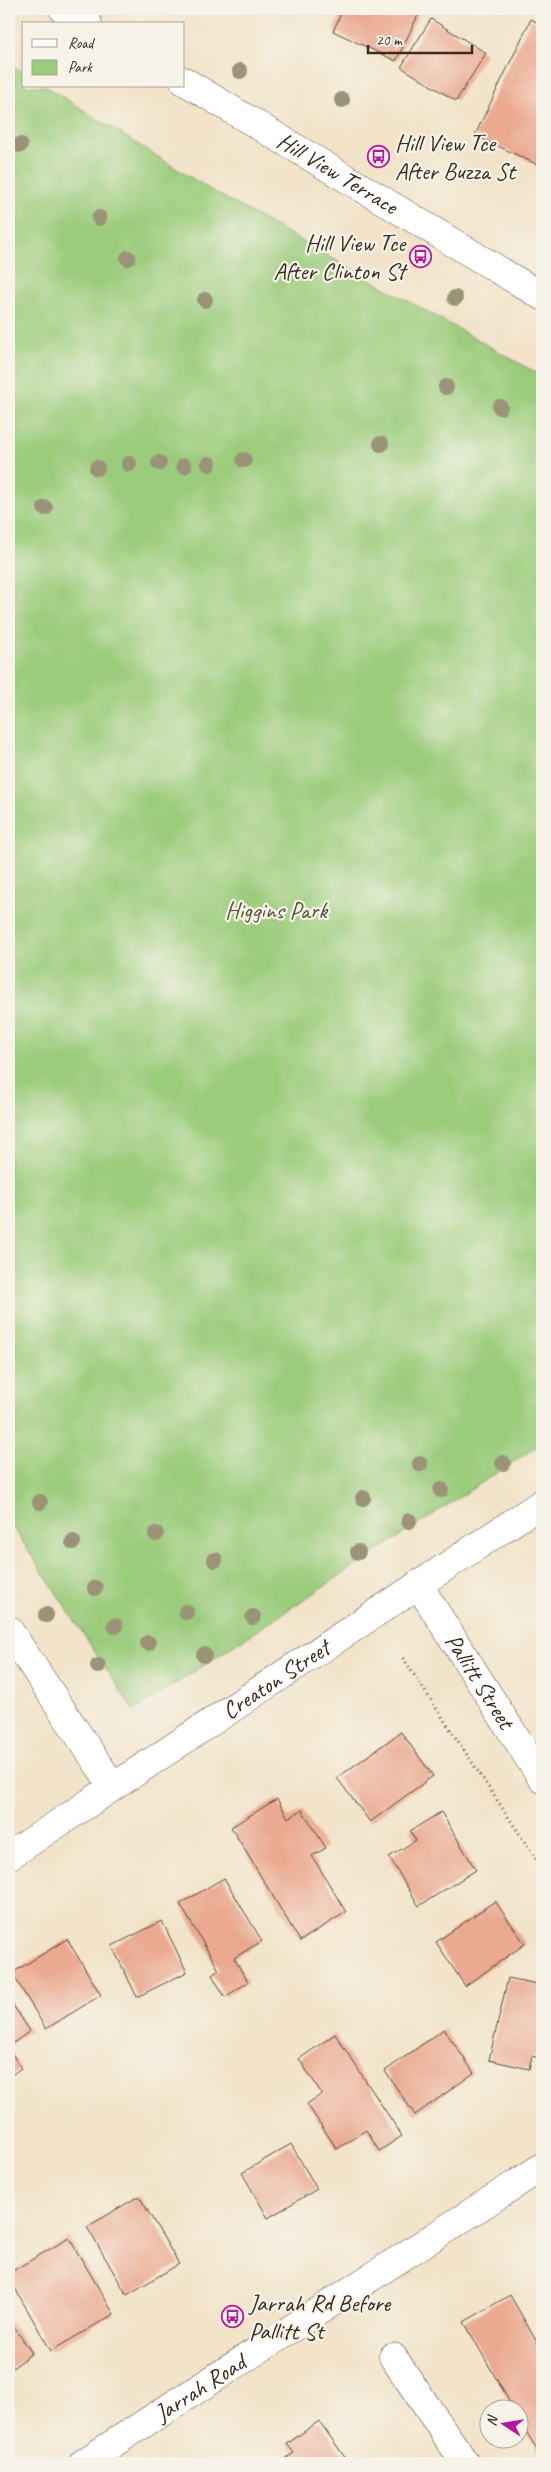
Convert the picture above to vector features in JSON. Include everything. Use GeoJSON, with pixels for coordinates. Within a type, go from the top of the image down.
{"type":"FeatureCollection","features":[{"type":"Feature","properties":{"kind":"street"},"geometry":{"type":"LineString","coordinates":[[63,9],[85,22]]}},
{"type":"Feature","properties":{"kind":"street","name":"Hill View Terrace"},"geometry":{"type":"LineString","coordinates":[[185,82],[542,296]]}},
{"type":"Feature","properties":{"kind":"street","name":"Creaton Street"},"geometry":{"type":"LineString","coordinates":[[9,1856],[418,1584],[542,1504]]}},
{"type":"Feature","properties":{"kind":"street","name":"Pallitt Street"},"geometry":{"type":"LineString","coordinates":[[418,1584],[542,1779]]}},
{"type":"Feature","properties":{"kind":"street"},"geometry":{"type":"LineString","coordinates":[[9,1630],[113,1787]]}},
{"type":"Feature","properties":{"kind":"street","name":"Jarrah Road"},"geometry":{"type":"LineString","coordinates":[[83,2463],[542,2167]]}},
{"type":"Feature","properties":{"kind":"street"},"geometry":{"type":"LineString","coordinates":[[393,2357],[466,2463]]}},
{"type":"Feature","properties":{"kind":"path"},"geometry":{"type":"LineString","coordinates":[[403,1658],[542,1868]]}},
{"type":"Feature","properties":{"kind":"green space","name":"Higgins Park"},"geometry":{"type":"Polygon","coordinates":[[[9,64],[22,72],[22,88],[48,88],[214,192],[542,376],[542,1443],[134,1711],[9,1521],[9,64]]]}},
{"type":"Feature","properties":{"kind":"building"},"geometry":{"type":"Polygon","coordinates":[[[343,9],[421,9],[396,61],[333,31],[343,9]]]}},
{"type":"Feature","properties":{"kind":"building"},"geometry":{"type":"Polygon","coordinates":[[[431,19],[486,53],[456,101],[401,67],[431,19]]]}},
{"type":"Feature","properties":{"kind":"building"},"geometry":{"type":"Polygon","coordinates":[[[531,19],[542,25],[542,167],[475,135],[531,19]]]}},
{"type":"Feature","properties":{"kind":"building"},"geometry":{"type":"Polygon","coordinates":[[[401,1732],[433,1776],[370,1822],[337,1778],[401,1732]]]}},
{"type":"Feature","properties":{"kind":"building"},"geometry":{"type":"Polygon","coordinates":[[[277,1799],[288,1818],[302,1810],[326,1848],[312,1856],[346,1912],[300,1941],[231,1827],[277,1799]]]}},
{"type":"Feature","properties":{"kind":"building"},"geometry":{"type":"Polygon","coordinates":[[[441,1812],[476,1870],[419,1906],[389,1857],[416,1840],[410,1831],[441,1812]]]}},
{"type":"Feature","properties":{"kind":"building"},"geometry":{"type":"Polygon","coordinates":[[[224,1878],[262,1941],[234,1958],[248,1982],[225,1997],[212,1975],[219,1970],[180,1904],[224,1878]]]}},
{"type":"Feature","properties":{"kind":"building"},"geometry":{"type":"Polygon","coordinates":[[[495,1901],[525,1944],[465,1986],[436,1942],[495,1901]]]}},
{"type":"Feature","properties":{"kind":"building"},"geometry":{"type":"Polygon","coordinates":[[[162,1921],[187,1972],[137,1997],[112,1946],[162,1921]]]}},
{"type":"Feature","properties":{"kind":"building"},"geometry":{"type":"Polygon","coordinates":[[[67,1939],[101,1995],[46,2029],[12,1973],[67,1939]]]}},
{"type":"Feature","properties":{"kind":"building"},"geometry":{"type":"Polygon","coordinates":[[[508,1978],[542,1985],[542,2059],[532,2056],[529,2069],[489,2060],[508,1978]]]}},
{"type":"Feature","properties":{"kind":"building"},"geometry":{"type":"Polygon","coordinates":[[[9,1999],[30,2031],[9,2046],[9,1999]]]}},
{"type":"Feature","properties":{"kind":"building"},"geometry":{"type":"Polygon","coordinates":[[[444,2029],[474,2073],[415,2115],[385,2071],[444,2029]]]}},
{"type":"Feature","properties":{"kind":"building"},"geometry":{"type":"Polygon","coordinates":[[[335,2034],[402,2136],[379,2151],[366,2130],[337,2149],[307,2104],[322,2094],[299,2059],[335,2034]]]}},
{"type":"Feature","properties":{"kind":"building"},"geometry":{"type":"Polygon","coordinates":[[[9,2049],[21,2068],[9,2077],[9,2049]]]}},
{"type":"Feature","properties":{"kind":"building"},"geometry":{"type":"Polygon","coordinates":[[[291,2144],[317,2189],[268,2218],[242,2173],[291,2144]]]}},
{"type":"Feature","properties":{"kind":"building"},"geometry":{"type":"Polygon","coordinates":[[[139,2196],[179,2264],[127,2295],[87,2227],[139,2196]]]}},
{"type":"Feature","properties":{"kind":"building"},"geometry":{"type":"Polygon","coordinates":[[[69,2238],[114,2314],[51,2351],[9,2278],[9,2273],[69,2238]]]}},
{"type":"Feature","properties":{"kind":"building"},"geometry":{"type":"Polygon","coordinates":[[[510,2295],[542,2351],[542,2450],[539,2453],[528,2435],[528,2400],[508,2400],[464,2322],[510,2295]]]}},
{"type":"Feature","properties":{"kind":"building"},"geometry":{"type":"Polygon","coordinates":[[[9,2320],[32,2353],[9,2371],[9,2320]]]}},
{"type":"Feature","properties":{"kind":"building"},"geometry":{"type":"Polygon","coordinates":[[[319,2421],[349,2463],[279,2463],[294,2453],[287,2444],[319,2421]]]}},
{"type":"Feature","properties":{"kind":"place","name":"Hill View Tce After Buzza St"},"geometry":{"type":"Point","coordinates":[379,157]}},
{"type":"Feature","properties":{"kind":"place","name":"Hill View Tce After Clinton St"},"geometry":{"type":"Point","coordinates":[421,257]}},
{"type":"Feature","properties":{"kind":"place","name":"Jarrah Rd Before Pallitt St"},"geometry":{"type":"Point","coordinates":[233,2317]}}]}
